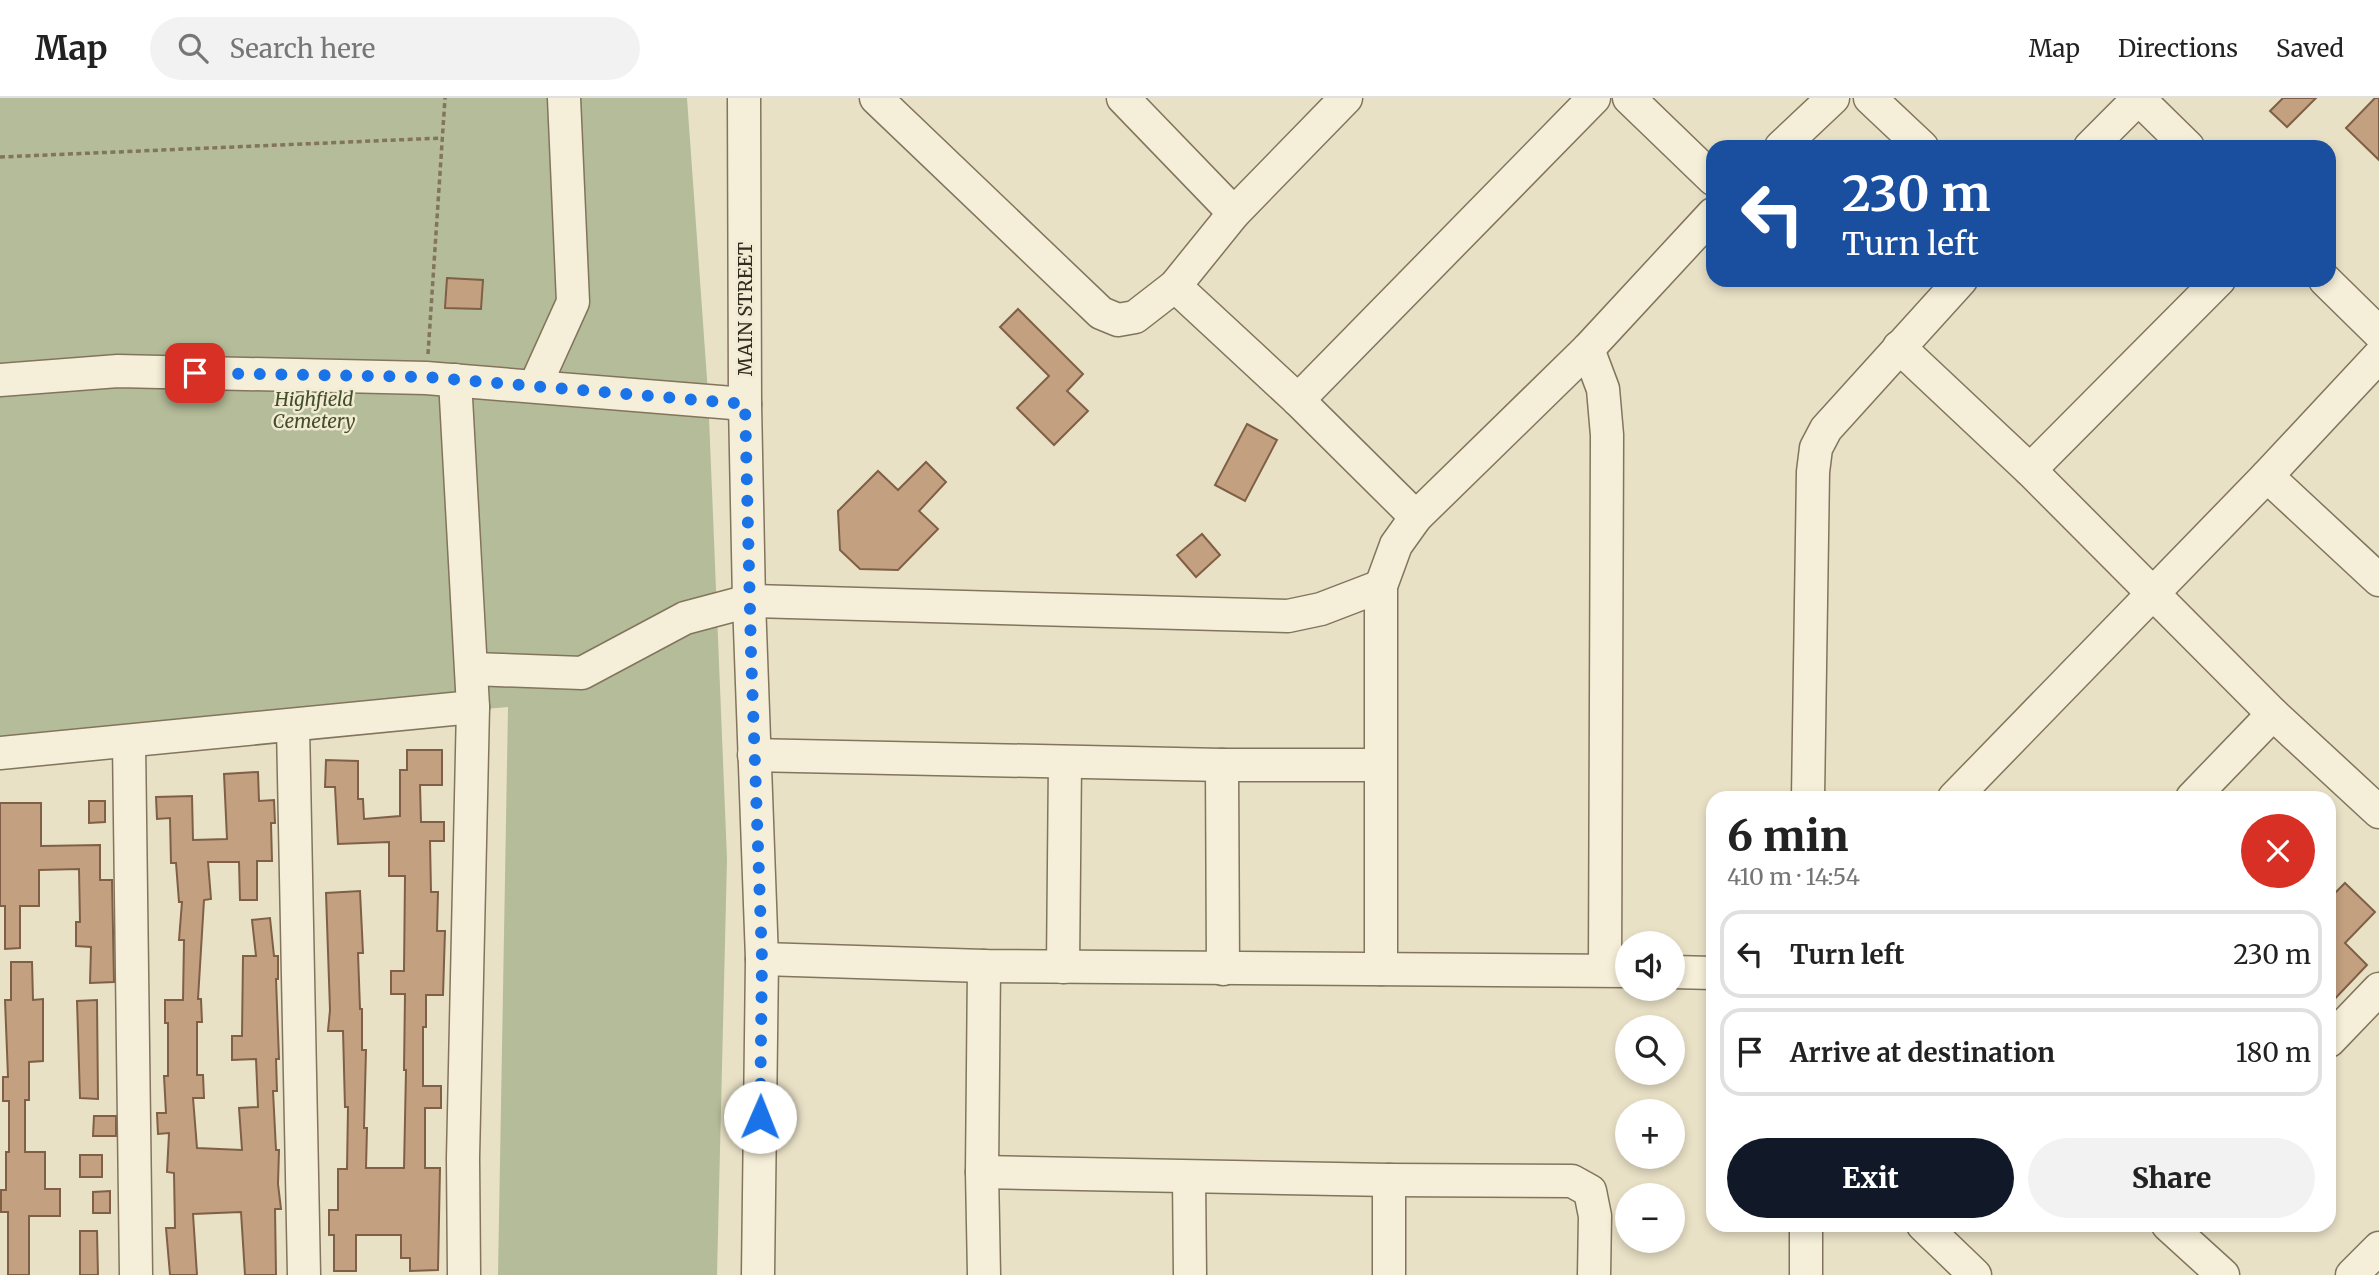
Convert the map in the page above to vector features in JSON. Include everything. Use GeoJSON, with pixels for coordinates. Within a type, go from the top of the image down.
{"type":"FeatureCollection","features":[{"type":"Feature","properties":{"kind":"street"},"geometry":{"type":"LineString","coordinates":[[535,386],[573,302],[564,98]]}},
{"type":"Feature","properties":{"kind":"street","name":"MAIN STREET"},"geometry":{"type":"LineString","coordinates":[[744,98],[749,601],[762,959],[758,1275]]}},
{"type":"Feature","properties":{"kind":"street"},"geometry":{"type":"LineString","coordinates":[[876,98],[1101,313],[1118,320],[1135,317],[1175,286],[1234,213],[1346,98]]}},
{"type":"Feature","properties":{"kind":"street"},"geometry":{"type":"LineString","coordinates":[[1123,98],[1234,213]]}},
{"type":"Feature","properties":{"kind":"street"},"geometry":{"type":"LineString","coordinates":[[1298,400],[1594,98]]}},
{"type":"Feature","properties":{"kind":"street"},"geometry":{"type":"LineString","coordinates":[[1629,98],[1706,172]]}},
{"type":"Feature","properties":{"kind":"street"},"geometry":{"type":"LineString","coordinates":[[1788,140],[1833,98]]}},
{"type":"Feature","properties":{"kind":"street"},"geometry":{"type":"LineString","coordinates":[[2097,140],[2138,98],[2181,140]]}},
{"type":"Feature","properties":{"kind":"street"},"geometry":{"type":"LineString","coordinates":[[1873,99],[1915,140]]}},
{"type":"Feature","properties":{"kind":"street"},"geometry":{"type":"LineString","coordinates":[[1381,968],[1381,586],[1396,545],[1416,517],[1588,349],[1706,222]]}},
{"type":"Feature","properties":{"kind":"street"},"geometry":{"type":"LineString","coordinates":[[1175,286],[1298,400],[1416,517]]}},
{"type":"Feature","properties":{"kind":"street"},"geometry":{"type":"LineString","coordinates":[[1808,791],[1815,448],[1826,429],[1954,287]]}},
{"type":"Feature","properties":{"kind":"street"},"geometry":{"type":"LineString","coordinates":[[2030,470],[2212,287]]}},
{"type":"Feature","properties":{"kind":"street"},"geometry":{"type":"LineString","coordinates":[[2332,287],[2379,333]]}},
{"type":"Feature","properties":{"kind":"street"},"geometry":{"type":"LineString","coordinates":[[1899,346],[2153,591],[2273,714],[2379,812]]}},
{"type":"Feature","properties":{"kind":"street"},"geometry":{"type":"LineString","coordinates":[[1588,349],[1603,389],[1607,435],[1615,931]]}},
{"type":"Feature","properties":{"kind":"street"},"geometry":{"type":"LineString","coordinates":[[1964,791],[2379,356]]}},
{"type":"Feature","properties":{"kind":"street"},"geometry":{"type":"LineString","coordinates":[[0,380],[118,371],[440,379],[745,404]]}},
{"type":"Feature","properties":{"kind":"street"},"geometry":{"type":"LineString","coordinates":[[440,379],[472,669],[463,1158],[464,1275]]}},
{"type":"Feature","properties":{"kind":"street"},"geometry":{"type":"LineString","coordinates":[[2267,476],[2379,580]]}},
{"type":"Feature","properties":{"kind":"street"},"geometry":{"type":"LineString","coordinates":[[472,669],[582,673],[685,618],[749,601],[1288,616],[1321,609],[1381,586]]}},
{"type":"Feature","properties":{"kind":"street"},"geometry":{"type":"LineString","coordinates":[[0,753],[473,707]]}},
{"type":"Feature","properties":{"kind":"street"},"geometry":{"type":"LineString","coordinates":[[2199,791],[2273,714]]}},
{"type":"Feature","properties":{"kind":"street"},"geometry":{"type":"LineString","coordinates":[[293,726],[304,1275]]}},
{"type":"Feature","properties":{"kind":"street"},"geometry":{"type":"LineString","coordinates":[[129,742],[136,1275]]}},
{"type":"Feature","properties":{"kind":"street"},"geometry":{"type":"LineString","coordinates":[[754,755],[1222,765],[1380,765]]}},
{"type":"Feature","properties":{"kind":"street"},"geometry":{"type":"LineString","coordinates":[[1063,967],[1065,762]]}},
{"type":"Feature","properties":{"kind":"street"},"geometry":{"type":"LineString","coordinates":[[1222,765],[1223,969]]}},
{"type":"Feature","properties":{"kind":"street"},"geometry":{"type":"LineString","coordinates":[[762,959],[984,966],[1615,970]]}},
{"type":"Feature","properties":{"kind":"street"},"geometry":{"type":"LineString","coordinates":[[984,966],[982,1172],[985,1275]]}},
{"type":"Feature","properties":{"kind":"street"},"geometry":{"type":"LineString","coordinates":[[1685,972],[1706,973]]}},
{"type":"Feature","properties":{"kind":"street"},"geometry":{"type":"LineString","coordinates":[[2336,1034],[2379,989]]}},
{"type":"Feature","properties":{"kind":"street"},"geometry":{"type":"LineString","coordinates":[[982,1172],[1572,1181],[1590,1191],[1595,1216],[1594,1275]]}},
{"type":"Feature","properties":{"kind":"street"},"geometry":{"type":"LineString","coordinates":[[1189,1177],[1190,1275]]}},
{"type":"Feature","properties":{"kind":"street"},"geometry":{"type":"LineString","coordinates":[[1389,1180],[1389,1275]]}},
{"type":"Feature","properties":{"kind":"street"},"geometry":{"type":"LineString","coordinates":[[1806,1232],[1806,1275]]}},
{"type":"Feature","properties":{"kind":"street"},"geometry":{"type":"LineString","coordinates":[[1930,1232],[1975,1275]]}},
{"type":"Feature","properties":{"kind":"street"},"geometry":{"type":"LineString","coordinates":[[2176,1232],[2223,1275]]}},
{"type":"Feature","properties":{"kind":"street"},"geometry":{"type":"LineString","coordinates":[[2352,1275],[2379,1248]]}},
{"type":"Feature","properties":{"kind":"path"},"geometry":{"type":"LineString","coordinates":[[440,379],[442,138],[445,98]]}},
{"type":"Feature","properties":{"kind":"path"},"geometry":{"type":"LineString","coordinates":[[0,157],[442,138]]}},
{"type":"Feature","properties":{"kind":"green space","name":"Highfield Cemetery"},"geometry":{"type":"Polygon","coordinates":[[[0,98],[687,98],[708,393],[727,859],[717,1275],[498,1275],[508,707],[136,740],[0,737],[0,98]]]}},
{"type":"Feature","properties":{"kind":"building"},"geometry":{"type":"Polygon","coordinates":[[[2283,98],[2316,98],[2287,127],[2270,111],[2283,98]]]}},
{"type":"Feature","properties":{"kind":"building"},"geometry":{"type":"Polygon","coordinates":[[[2375,98],[2379,98],[2379,160],[2346,128],[2375,98]]]}},
{"type":"Feature","properties":{"kind":"building"},"geometry":{"type":"Polygon","coordinates":[[[447,278],[483,280],[481,309],[445,308],[447,278]]]}},
{"type":"Feature","properties":{"kind":"building"},"geometry":{"type":"Polygon","coordinates":[[[1018,309],[1083,374],[1067,391],[1088,411],[1054,445],[1017,408],[1049,376],[1000,327],[1018,309]]]}},
{"type":"Feature","properties":{"kind":"building"},"geometry":{"type":"Polygon","coordinates":[[[1247,424],[1277,440],[1245,501],[1215,485],[1247,424]]]}},
{"type":"Feature","properties":{"kind":"building"},"geometry":{"type":"Polygon","coordinates":[[[926,462],[946,482],[919,511],[938,529],[898,570],[860,569],[840,550],[838,511],[878,471],[898,490],[926,462]]]}},
{"type":"Feature","properties":{"kind":"building"},"geometry":{"type":"Polygon","coordinates":[[[1202,534],[1220,555],[1196,577],[1177,555],[1202,534]]]}},
{"type":"Feature","properties":{"kind":"building"},"geometry":{"type":"Polygon","coordinates":[[[407,750],[442,750],[442,785],[420,785],[421,822],[444,822],[444,841],[430,841],[431,892],[438,892],[437,931],[445,931],[443,995],[426,995],[426,1027],[423,1027],[423,1086],[441,1086],[441,1108],[425,1108],[425,1168],[440,1168],[438,1270],[410,1271],[410,1258],[401,1258],[401,1235],[356,1235],[356,1271],[334,1271],[334,1235],[329,1235],[329,1210],[338,1210],[338,1169],[347,1169],[348,1107],[345,1107],[343,1031],[328,1031],[330,1010],[326,893],[360,891],[363,953],[358,953],[362,1050],[366,1050],[366,1168],[404,1168],[405,994],[391,994],[391,971],[404,971],[405,876],[389,876],[389,842],[338,844],[335,787],[325,787],[326,760],[358,761],[358,799],[363,799],[364,819],[400,816],[400,770],[407,770],[407,750]]]}},
{"type":"Feature","properties":{"kind":"building"},"geometry":{"type":"Polygon","coordinates":[[[258,772],[259,801],[274,800],[275,823],[271,823],[272,861],[257,861],[257,900],[240,900],[239,862],[208,862],[211,899],[204,900],[198,999],[201,999],[202,1022],[197,1022],[197,1075],[203,1075],[204,1098],[193,1098],[197,1148],[242,1150],[239,1108],[258,1107],[256,1059],[232,1060],[232,1036],[242,1036],[243,956],[256,956],[252,920],[270,918],[274,956],[278,956],[276,979],[279,1059],[276,1059],[277,1091],[273,1091],[281,1209],[275,1209],[276,1275],[245,1275],[241,1212],[193,1214],[197,1275],[170,1275],[166,1228],[175,1228],[174,1173],[167,1172],[169,1133],[158,1134],[157,1113],[166,1113],[164,1076],[168,1076],[168,1023],[165,1023],[165,1000],[183,1000],[184,940],[179,940],[182,902],[179,902],[176,863],[171,863],[170,818],[157,819],[156,797],[192,796],[193,840],[227,839],[224,774],[258,772]]]}},
{"type":"Feature","properties":{"kind":"building"},"geometry":{"type":"Polygon","coordinates":[[[89,801],[105,801],[105,822],[89,823],[89,801]]]}},
{"type":"Feature","properties":{"kind":"building"},"geometry":{"type":"Polygon","coordinates":[[[0,803],[41,803],[41,846],[100,845],[100,880],[112,880],[114,982],[90,983],[91,947],[76,946],[76,922],[80,922],[79,869],[39,870],[39,906],[20,906],[20,948],[5,949],[5,906],[0,906],[0,803]]]}},
{"type":"Feature","properties":{"kind":"building"},"geometry":{"type":"Polygon","coordinates":[[[2345,883],[2375,912],[2345,943],[2367,965],[2336,998],[2336,892],[2345,883]]]}},
{"type":"Feature","properties":{"kind":"building"},"geometry":{"type":"Polygon","coordinates":[[[11,962],[32,962],[33,1000],[43,999],[43,1061],[29,1062],[29,1100],[25,1100],[25,1152],[45,1152],[45,1189],[60,1189],[60,1216],[29,1216],[29,1275],[8,1275],[8,1212],[1,1212],[1,1190],[6,1190],[6,1152],[9,1152],[9,1101],[3,1101],[3,1077],[8,1077],[5,1000],[11,1000],[11,962]]]}},
{"type":"Feature","properties":{"kind":"building"},"geometry":{"type":"Polygon","coordinates":[[[97,1000],[98,1099],[80,1098],[77,1001],[97,1000]]]}},
{"type":"Feature","properties":{"kind":"building"},"geometry":{"type":"Polygon","coordinates":[[[94,1116],[116,1116],[116,1136],[93,1136],[94,1116]]]}},
{"type":"Feature","properties":{"kind":"building"},"geometry":{"type":"Polygon","coordinates":[[[80,1155],[102,1155],[102,1177],[80,1177],[80,1155]]]}},
{"type":"Feature","properties":{"kind":"building"},"geometry":{"type":"Polygon","coordinates":[[[110,1191],[110,1213],[93,1213],[93,1192],[110,1191]]]}},
{"type":"Feature","properties":{"kind":"building"},"geometry":{"type":"Polygon","coordinates":[[[80,1231],[97,1231],[98,1275],[80,1275],[80,1231]]]}},
{"type":"Feature","properties":{"kind":"route"},"geometry":{"type":"LineString","coordinates":[[195,373],[426,377],[745,404],[762,959],[760,1117]]}}]}
